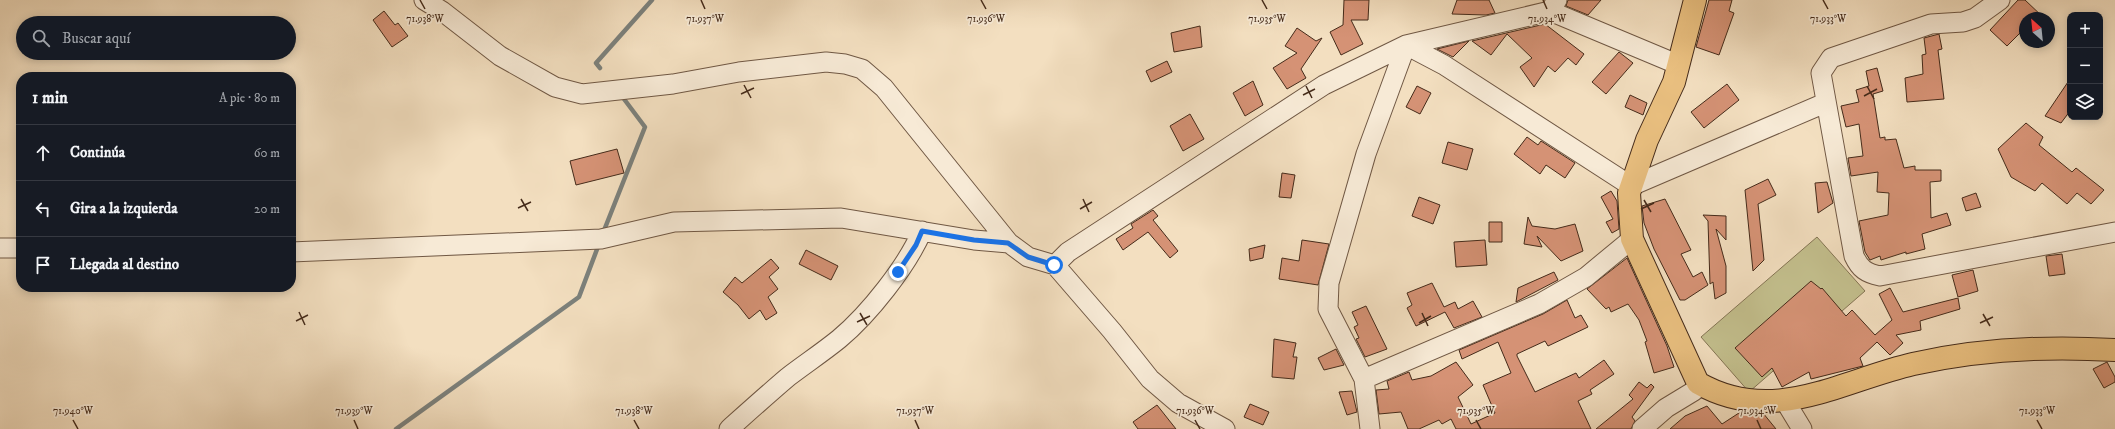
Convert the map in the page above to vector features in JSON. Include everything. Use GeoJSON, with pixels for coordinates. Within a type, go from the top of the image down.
{"type":"FeatureCollection","features":[{"type":"Feature","properties":{"kind":"main road"},"geometry":{"type":"LineString","coordinates":[[1696,0],[1674,82],[1647,140],[1631,186],[1628,200],[1632,239],[1698,383],[1726,395],[1745,399],[1785,401],[1835,389],[1913,364],[1988,351],[2074,348],[2115,350]]}},
{"type":"Feature","properties":{"kind":"street"},"geometry":{"type":"LineString","coordinates":[[424,0],[442,11],[500,56],[555,87],[582,94],[673,84],[801,63],[826,62],[845,64],[862,70],[884,88],[1008,243],[1028,257],[1054,265],[1112,331],[1150,379],[1178,403],[1224,429]]}},
{"type":"Feature","properties":{"kind":"street"},"geometry":{"type":"LineString","coordinates":[[2000,0],[1975,18],[1963,22],[1932,24],[1831,58],[1821,73],[1825,103],[1854,256],[1858,266],[1866,273],[1880,276],[2115,232]]}},
{"type":"Feature","properties":{"kind":"street"},"geometry":{"type":"LineString","coordinates":[[1054,265],[1068,252],[1324,85],[1406,45],[1553,5],[1679,65]]}},
{"type":"Feature","properties":{"kind":"street"},"geometry":{"type":"LineString","coordinates":[[1406,45],[1444,65],[1631,186],[1825,103]]}},
{"type":"Feature","properties":{"kind":"street"},"geometry":{"type":"LineString","coordinates":[[1370,429],[1364,379],[1328,309],[1329,283],[1366,154],[1406,45]]}},
{"type":"Feature","properties":{"kind":"street"},"geometry":{"type":"LineString","coordinates":[[296,252],[601,238],[674,222],[841,218],[974,240],[1008,243]]}},
{"type":"Feature","properties":{"kind":"street"},"geometry":{"type":"LineString","coordinates":[[729,429],[789,376],[840,338],[864,315],[905,261],[916,245],[922,231]]}},
{"type":"Feature","properties":{"kind":"street"},"geometry":{"type":"LineString","coordinates":[[1364,379],[1539,304],[1586,277],[1632,239]]}},
{"type":"Feature","properties":{"kind":"street"},"geometry":{"type":"LineString","coordinates":[[0,248],[16,248]]}},
{"type":"Feature","properties":{"kind":"street"},"geometry":{"type":"LineString","coordinates":[[1642,429],[1666,408],[1694,391],[1698,383]]}},
{"type":"Feature","properties":{"kind":"street"},"geometry":{"type":"LineString","coordinates":[[1785,401],[1802,429]]}},
{"type":"Feature","properties":{"kind":"shaded area"},"geometry":{"type":"Polygon","coordinates":[[[1817,237],[1865,291],[1749,392],[1701,337],[1817,237]]]}},
{"type":"Feature","properties":{"kind":"building"},"geometry":{"type":"Polygon","coordinates":[[[1344,0],[1369,0],[1368,20],[1351,20],[1363,44],[1341,55],[1330,32],[1343,25],[1344,0]]]}},
{"type":"Feature","properties":{"kind":"building"},"geometry":{"type":"Polygon","coordinates":[[[1457,0],[1489,0],[1495,13],[1486,15],[1452,14],[1457,0]]]}},
{"type":"Feature","properties":{"kind":"building"},"geometry":{"type":"Polygon","coordinates":[[[1568,0],[1601,0],[1588,15],[1566,6],[1568,0]]]}},
{"type":"Feature","properties":{"kind":"building"},"geometry":{"type":"Polygon","coordinates":[[[1709,0],[1732,0],[1729,11],[1734,13],[1719,55],[1696,47],[1709,0]]]}},
{"type":"Feature","properties":{"kind":"building"},"geometry":{"type":"Polygon","coordinates":[[[2018,0],[2025,0],[2038,12],[2019,12],[2019,34],[2007,46],[1990,30],[2018,0]]]}},
{"type":"Feature","properties":{"kind":"building"},"geometry":{"type":"Polygon","coordinates":[[[384,11],[395,25],[398,23],[408,36],[392,47],[373,20],[384,11]]]}},
{"type":"Feature","properties":{"kind":"building"},"geometry":{"type":"Polygon","coordinates":[[[1545,24],[1584,54],[1576,65],[1568,58],[1555,72],[1548,66],[1534,87],[1520,67],[1532,58],[1507,34],[1491,55],[1472,41],[1545,24]]]}},
{"type":"Feature","properties":{"kind":"building"},"geometry":{"type":"Polygon","coordinates":[[[1200,26],[1202,47],[1174,52],[1171,33],[1200,26]]]}},
{"type":"Feature","properties":{"kind":"building"},"geometry":{"type":"Polygon","coordinates":[[[1297,28],[1316,41],[1322,38],[1301,69],[1306,78],[1287,89],[1273,68],[1297,53],[1285,46],[1297,28]]]}},
{"type":"Feature","properties":{"kind":"building"},"geometry":{"type":"Polygon","coordinates":[[[1939,34],[1942,49],[1938,50],[1944,99],[1907,102],[1905,78],[1923,74],[1922,55],[1926,54],[1924,38],[1939,34]]]}},
{"type":"Feature","properties":{"kind":"building"},"geometry":{"type":"Polygon","coordinates":[[[1469,41],[1453,57],[1437,49],[1469,41]]]}},
{"type":"Feature","properties":{"kind":"building"},"geometry":{"type":"Polygon","coordinates":[[[1619,52],[1633,63],[1606,94],[1592,82],[1619,52]]]}},
{"type":"Feature","properties":{"kind":"building"},"geometry":{"type":"Polygon","coordinates":[[[1167,61],[1172,72],[1151,82],[1146,71],[1167,61]]]}},
{"type":"Feature","properties":{"kind":"building"},"geometry":{"type":"Polygon","coordinates":[[[1877,68],[1883,91],[1873,94],[1880,138],[1885,137],[1885,140],[1896,139],[1904,168],[1915,166],[1915,170],[1941,170],[1941,181],[1930,182],[1931,218],[1947,213],[1951,225],[1922,234],[1925,249],[1906,254],[1906,252],[1881,260],[1880,256],[1870,260],[1865,252],[1859,221],[1888,215],[1889,193],[1877,192],[1878,172],[1851,176],[1848,158],[1863,156],[1859,124],[1846,127],[1841,106],[1859,102],[1856,90],[1869,86],[1866,71],[1877,68]]]}},
{"type":"Feature","properties":{"kind":"building"},"geometry":{"type":"Polygon","coordinates":[[[1253,81],[1263,105],[1245,116],[1233,93],[1253,81]]]}},
{"type":"Feature","properties":{"kind":"building"},"geometry":{"type":"Polygon","coordinates":[[[2067,83],[2067,115],[2061,123],[2045,116],[2067,83]]]}},
{"type":"Feature","properties":{"kind":"building"},"geometry":{"type":"Polygon","coordinates":[[[1727,84],[1739,100],[1704,128],[1691,112],[1727,84]]]}},
{"type":"Feature","properties":{"kind":"building"},"geometry":{"type":"Polygon","coordinates":[[[1417,86],[1431,93],[1420,114],[1406,107],[1417,86]]]}},
{"type":"Feature","properties":{"kind":"building"},"geometry":{"type":"Polygon","coordinates":[[[1630,95],[1647,103],[1643,115],[1625,107],[1630,95]]]}},
{"type":"Feature","properties":{"kind":"building"},"geometry":{"type":"Polygon","coordinates":[[[1190,114],[1204,139],[1183,151],[1170,126],[1190,114]]]}},
{"type":"Feature","properties":{"kind":"building"},"geometry":{"type":"Polygon","coordinates":[[[2026,123],[2043,137],[2039,145],[2072,172],[2076,168],[2104,190],[2091,204],[2077,193],[2067,204],[2042,183],[2035,191],[2011,177],[1998,149],[2026,123]]]}},
{"type":"Feature","properties":{"kind":"building"},"geometry":{"type":"Polygon","coordinates":[[[1527,137],[1538,145],[1541,141],[1575,163],[1565,178],[1546,165],[1540,174],[1514,154],[1527,137]]]}},
{"type":"Feature","properties":{"kind":"building"},"geometry":{"type":"Polygon","coordinates":[[[1448,142],[1473,149],[1467,170],[1442,163],[1448,142]]]}},
{"type":"Feature","properties":{"kind":"building"},"geometry":{"type":"Polygon","coordinates":[[[617,149],[624,173],[576,185],[570,161],[617,149]]]}},
{"type":"Feature","properties":{"kind":"building"},"geometry":{"type":"Polygon","coordinates":[[[1282,173],[1295,175],[1291,198],[1279,197],[1282,173]]]}},
{"type":"Feature","properties":{"kind":"building"},"geometry":{"type":"Polygon","coordinates":[[[1768,179],[1776,195],[1758,204],[1764,260],[1753,271],[1745,190],[1768,179]]]}},
{"type":"Feature","properties":{"kind":"building"},"geometry":{"type":"Polygon","coordinates":[[[1827,182],[1833,203],[1818,213],[1815,183],[1827,182]]]}},
{"type":"Feature","properties":{"kind":"building"},"geometry":{"type":"Polygon","coordinates":[[[1611,191],[1617,201],[1619,229],[1612,233],[1606,222],[1613,219],[1601,197],[1611,191]]]}},
{"type":"Feature","properties":{"kind":"building"},"geometry":{"type":"Polygon","coordinates":[[[1976,193],[1981,207],[1966,211],[1962,198],[1976,193]]]}},
{"type":"Feature","properties":{"kind":"building"},"geometry":{"type":"Polygon","coordinates":[[[1419,197],[1440,205],[1433,224],[1412,216],[1419,197]]]}},
{"type":"Feature","properties":{"kind":"building"},"geometry":{"type":"Polygon","coordinates":[[[1665,199],[1691,250],[1681,254],[1693,277],[1702,272],[1708,285],[1685,300],[1680,300],[1654,249],[1644,223],[1642,206],[1665,199]]]}},
{"type":"Feature","properties":{"kind":"building"},"geometry":{"type":"Polygon","coordinates":[[[1153,210],[1158,216],[1153,220],[1178,251],[1170,258],[1148,232],[1123,250],[1116,239],[1133,228],[1131,224],[1153,210]]]}},
{"type":"Feature","properties":{"kind":"building"},"geometry":{"type":"Polygon","coordinates":[[[1703,215],[1726,216],[1726,240],[1716,229],[1726,266],[1726,293],[1715,299],[1713,282],[1710,284],[1708,221],[1703,215]]]}},
{"type":"Feature","properties":{"kind":"building"},"geometry":{"type":"Polygon","coordinates":[[[1528,217],[1532,226],[1555,229],[1575,224],[1583,251],[1561,261],[1537,236],[1542,247],[1524,244],[1528,217]]]}},
{"type":"Feature","properties":{"kind":"building"},"geometry":{"type":"Polygon","coordinates":[[[1489,222],[1502,222],[1502,242],[1489,242],[1489,222]]]}},
{"type":"Feature","properties":{"kind":"building"},"geometry":{"type":"Polygon","coordinates":[[[1302,240],[1329,244],[1318,285],[1279,279],[1282,258],[1299,261],[1302,240]]]}},
{"type":"Feature","properties":{"kind":"building"},"geometry":{"type":"Polygon","coordinates":[[[1485,240],[1487,265],[1456,267],[1454,242],[1485,240]]]}},
{"type":"Feature","properties":{"kind":"building"},"geometry":{"type":"Polygon","coordinates":[[[1265,245],[1263,258],[1250,261],[1249,249],[1265,245]]]}},
{"type":"Feature","properties":{"kind":"building"},"geometry":{"type":"Polygon","coordinates":[[[806,250],[838,266],[831,280],[799,264],[806,250]]]}},
{"type":"Feature","properties":{"kind":"building"},"geometry":{"type":"Polygon","coordinates":[[[2062,254],[2065,274],[2049,276],[2046,256],[2062,254]]]}},
{"type":"Feature","properties":{"kind":"building"},"geometry":{"type":"Polygon","coordinates":[[[1627,258],[1667,346],[1674,367],[1654,373],[1645,342],[1647,341],[1639,320],[1628,304],[1611,312],[1609,307],[1606,309],[1587,289],[1627,258]]]}},
{"type":"Feature","properties":{"kind":"building"},"geometry":{"type":"Polygon","coordinates":[[[771,259],[779,268],[769,277],[778,289],[768,297],[777,313],[766,320],[760,310],[749,319],[738,305],[723,292],[735,277],[742,283],[771,259]]]}},
{"type":"Feature","properties":{"kind":"building"},"geometry":{"type":"Polygon","coordinates":[[[1973,270],[1978,291],[1958,297],[1952,275],[1973,270]]]}},
{"type":"Feature","properties":{"kind":"building"},"geometry":{"type":"Polygon","coordinates":[[[1554,272],[1558,280],[1516,302],[1518,288],[1554,272]]]}},
{"type":"Feature","properties":{"kind":"building"},"geometry":{"type":"Polygon","coordinates":[[[1811,281],[1821,289],[1822,288],[1846,316],[1852,310],[1875,335],[1892,320],[1879,294],[1890,288],[1903,312],[1958,298],[1960,309],[1920,321],[1921,330],[1896,335],[1903,343],[1890,355],[1877,342],[1860,358],[1863,366],[1811,379],[1809,372],[1782,387],[1772,368],[1762,377],[1735,348],[1811,281]]]}},
{"type":"Feature","properties":{"kind":"building"},"geometry":{"type":"Polygon","coordinates":[[[1432,283],[1444,307],[1455,302],[1458,309],[1473,301],[1482,317],[1454,328],[1445,312],[1416,326],[1407,308],[1412,305],[1407,293],[1432,283]]]}},
{"type":"Feature","properties":{"kind":"building"},"geometry":{"type":"Polygon","coordinates":[[[1567,300],[1575,318],[1581,315],[1588,327],[1548,346],[1545,341],[1517,354],[1517,356],[1535,392],[1576,373],[1579,378],[1604,360],[1614,374],[1590,390],[1592,394],[1578,401],[1591,429],[1456,429],[1451,419],[1442,424],[1439,420],[1419,429],[1408,429],[1401,412],[1379,414],[1376,390],[1389,389],[1387,381],[1409,372],[1412,380],[1431,376],[1456,362],[1473,385],[1458,397],[1471,424],[1495,413],[1483,385],[1511,373],[1498,342],[1462,359],[1459,350],[1543,314],[1567,300]]]}},
{"type":"Feature","properties":{"kind":"building"},"geometry":{"type":"Polygon","coordinates":[[[1366,306],[1387,349],[1365,357],[1356,339],[1359,338],[1354,327],[1358,325],[1352,312],[1366,306]]]}},
{"type":"Feature","properties":{"kind":"building"},"geometry":{"type":"Polygon","coordinates":[[[1274,339],[1296,343],[1293,357],[1297,357],[1294,379],[1272,377],[1274,339]]]}},
{"type":"Feature","properties":{"kind":"building"},"geometry":{"type":"Polygon","coordinates":[[[1336,349],[1344,365],[1324,370],[1318,358],[1336,349]]]}},
{"type":"Feature","properties":{"kind":"building"},"geometry":{"type":"Polygon","coordinates":[[[2107,362],[2115,377],[2115,382],[2104,388],[2093,369],[2107,362]]]}},
{"type":"Feature","properties":{"kind":"building"},"geometry":{"type":"Polygon","coordinates":[[[1639,382],[1647,388],[1651,384],[1654,387],[1632,417],[1635,421],[1631,429],[1596,429],[1633,399],[1629,395],[1639,382]]]}},
{"type":"Feature","properties":{"kind":"building"},"geometry":{"type":"Polygon","coordinates":[[[1352,391],[1357,412],[1347,415],[1339,392],[1352,391]]]}},
{"type":"Feature","properties":{"kind":"building"},"geometry":{"type":"Polygon","coordinates":[[[1250,404],[1269,412],[1263,425],[1244,417],[1250,404]]]}},
{"type":"Feature","properties":{"kind":"building"},"geometry":{"type":"Polygon","coordinates":[[[1157,405],[1176,429],[1138,429],[1133,422],[1157,405]]]}},
{"type":"Feature","properties":{"kind":"building"},"geometry":{"type":"Polygon","coordinates":[[[1707,406],[1722,424],[1742,411],[1763,413],[1776,429],[1670,429],[1685,416],[1707,406]]]}},
{"type":"Feature","properties":{"kind":"waterway"},"geometry":{"type":"LineString","coordinates":[[600,68],[596,63],[652,0]]}},
{"type":"Feature","properties":{"kind":"waterway"},"geometry":{"type":"LineString","coordinates":[[603,233],[645,127],[621,95]]}},
{"type":"Feature","properties":{"kind":"waterway"},"geometry":{"type":"LineString","coordinates":[[396,429],[579,297],[599,244]]}},
{"type":"Feature","properties":{"kind":"route"},"geometry":{"type":"LineString","coordinates":[[898,272],[916,245],[922,231],[974,240],[1008,243],[1028,257],[1054,265]]}}]}
